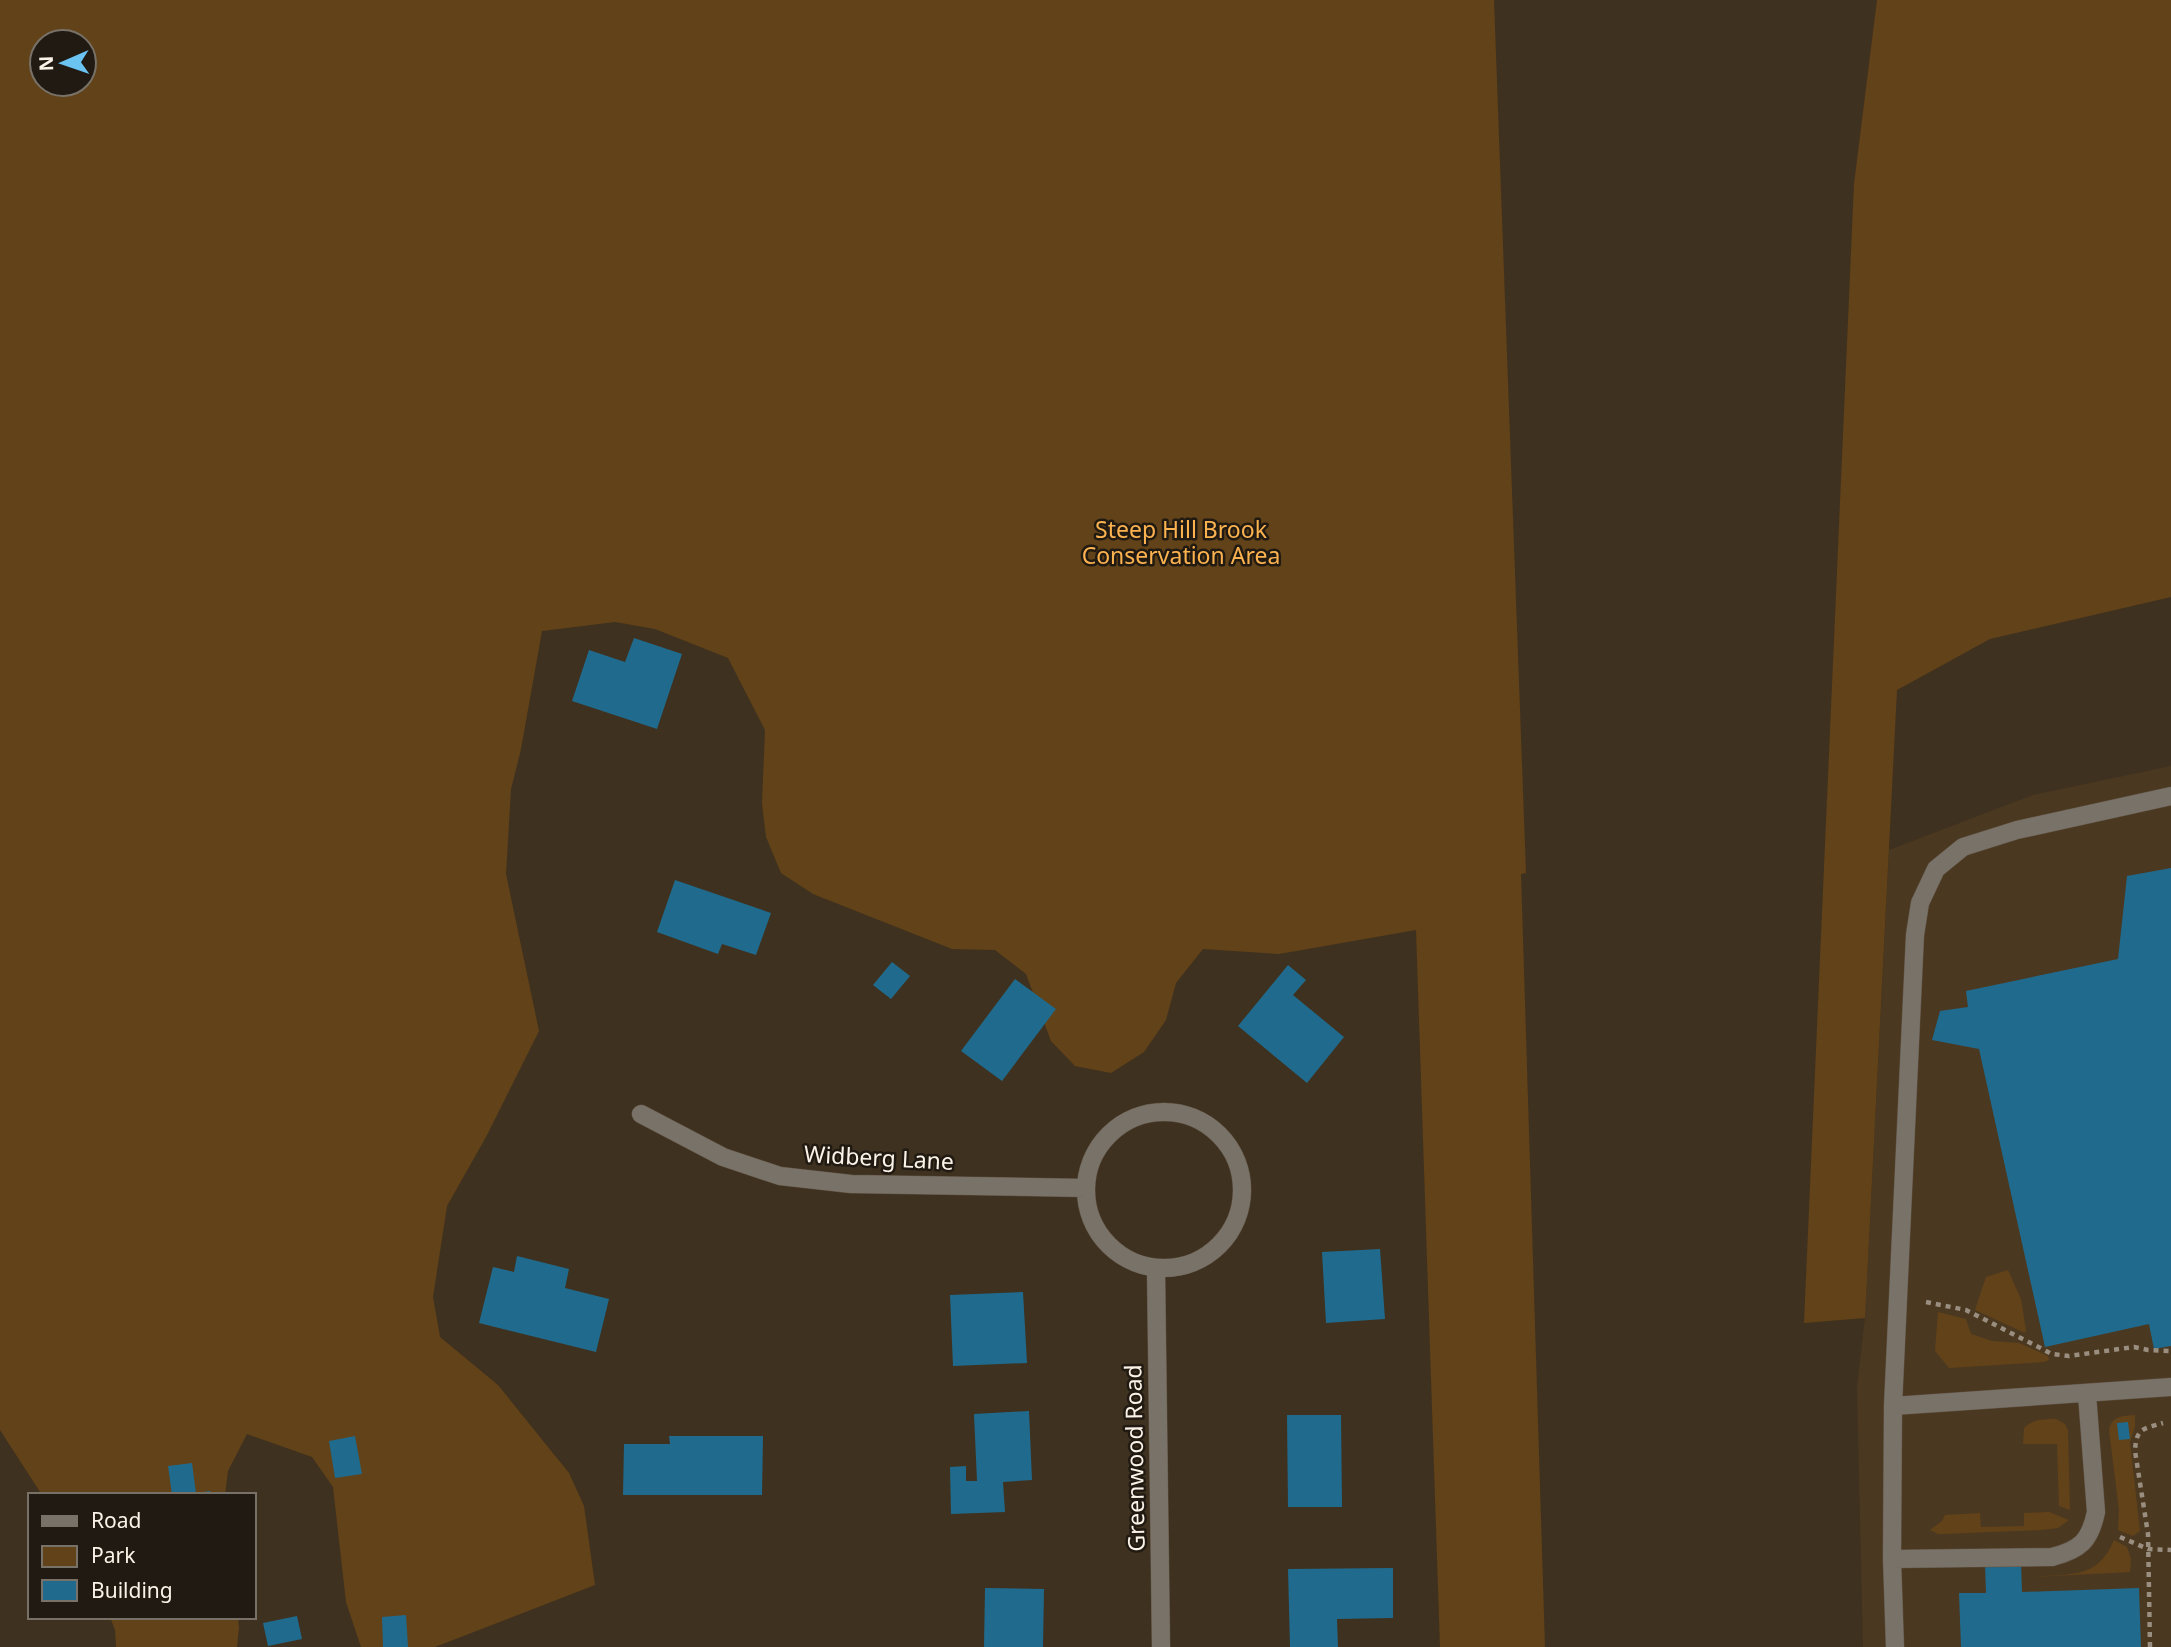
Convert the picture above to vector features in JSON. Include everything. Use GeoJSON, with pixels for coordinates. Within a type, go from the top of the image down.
{"type":"FeatureCollection","features":[{"type":"Feature","properties":{"kind":"street"},"geometry":{"type":"LineString","coordinates":[[1895,1647],[1892,1559],[1894,1406],[1914,935],[1920,902],[1936,869],[1963,847],[1992,837],[2171,796]]}},
{"type":"Feature","properties":{"kind":"street"},"geometry":{"type":"LineString","coordinates":[[1168,1111],[1193,1116],[1215,1129],[1231,1148],[1241,1171],[1243,1197],[1237,1221],[1223,1242],[1204,1258],[1180,1267],[1156,1269],[1136,1264],[1105,1242],[1094,1226],[1086,1188],[1090,1164],[1102,1141],[1121,1124],[1144,1114],[1168,1111]]}},
{"type":"Feature","properties":{"kind":"street","name":"Widberg Lane"},"geometry":{"type":"LineString","coordinates":[[641,1115],[723,1157],[780,1177],[851,1185],[1086,1188]]}},
{"type":"Feature","properties":{"kind":"street","name":"Greenwood Road"},"geometry":{"type":"LineString","coordinates":[[1156,1269],[1161,1647]]}},
{"type":"Feature","properties":{"kind":"street"},"geometry":{"type":"LineString","coordinates":[[1894,1406],[2171,1387]]}},
{"type":"Feature","properties":{"kind":"street"},"geometry":{"type":"LineString","coordinates":[[1892,1559],[2052,1557],[2070,1552],[2084,1542],[2093,1526],[2096,1512],[2087,1394]]}},
{"type":"Feature","properties":{"kind":"path"},"geometry":{"type":"LineString","coordinates":[[1898,1296],[1966,1310],[2052,1354],[2069,1356],[2134,1347],[2171,1351]]}},
{"type":"Feature","properties":{"kind":"path"},"geometry":{"type":"LineString","coordinates":[[2150,1647],[2148,1549],[2135,1451],[2136,1438],[2142,1429],[2163,1423]]}},
{"type":"Feature","properties":{"kind":"path"},"geometry":{"type":"LineString","coordinates":[[2116,1535],[2148,1549],[2171,1550]]}},
{"type":"Feature","properties":{"kind":"shaded area"},"geometry":{"type":"Polygon","coordinates":[[[2171,766],[2171,1647],[1863,1647],[1857,1387],[1865,1318],[1889,850],[2033,795],[2171,766]]]}},
{"type":"Feature","properties":{"kind":"green space","name":"Steep Hill Brook Conservation Area"},"geometry":{"type":"Polygon","coordinates":[[[0,0],[1494,0],[1526,873],[1521,874],[1545,1647],[1440,1647],[1416,930],[1279,954],[1203,949],[1176,983],[1166,1020],[1144,1052],[1111,1073],[1075,1066],[1051,1041],[1026,974],[995,950],[952,949],[813,894],[781,873],[766,837],[762,803],[765,730],[728,658],[655,629],[615,622],[542,631],[521,749],[511,789],[506,874],[539,1031],[486,1137],[447,1206],[433,1297],[440,1337],[498,1385],[569,1473],[584,1506],[595,1585],[435,1647],[361,1647],[346,1602],[333,1487],[312,1457],[247,1434],[228,1471],[225,1493],[41,1493],[0,1430],[0,0]]]}},
{"type":"Feature","properties":{"kind":"green space"},"geometry":{"type":"Polygon","coordinates":[[[1877,0],[2171,0],[2171,597],[1990,639],[1897,690],[1865,1318],[1804,1323],[1854,184],[1877,0]]]}},
{"type":"Feature","properties":{"kind":"green space"},"geometry":{"type":"Polygon","coordinates":[[[2008,1270],[2021,1299],[2025,1333],[1975,1310],[1986,1277],[2008,1270]]]}},
{"type":"Feature","properties":{"kind":"green space"},"geometry":{"type":"Polygon","coordinates":[[[1938,1312],[1966,1319],[1971,1334],[1992,1341],[2019,1343],[2048,1356],[2049,1360],[1949,1368],[1935,1351],[1938,1312]]]}},
{"type":"Feature","properties":{"kind":"green space"},"geometry":{"type":"Polygon","coordinates":[[[2135,1415],[2135,1427],[2130,1442],[2140,1531],[2133,1536],[2118,1530],[2119,1510],[2109,1430],[2115,1419],[2135,1415]]]}},
{"type":"Feature","properties":{"kind":"green space"},"geometry":{"type":"Polygon","coordinates":[[[2056,1419],[2065,1424],[2068,1430],[2070,1510],[2059,1506],[2057,1444],[2023,1444],[2024,1428],[2027,1425],[2038,1420],[2056,1419]]]}},
{"type":"Feature","properties":{"kind":"green space"},"geometry":{"type":"Polygon","coordinates":[[[2049,1512],[2069,1520],[2058,1528],[2042,1530],[1938,1534],[1930,1530],[1942,1521],[1945,1515],[1980,1513],[1981,1527],[2024,1526],[2024,1513],[2049,1512]]]}},
{"type":"Feature","properties":{"kind":"green space"},"geometry":{"type":"Polygon","coordinates":[[[2114,1540],[2127,1547],[2131,1559],[2130,1572],[2033,1577],[2071,1574],[2091,1568],[2100,1562],[2114,1540]]]}},
{"type":"Feature","properties":{"kind":"green space"},"geometry":{"type":"Polygon","coordinates":[[[111,1619],[238,1619],[239,1628],[237,1647],[116,1647],[115,1630],[111,1619]]]}},
{"type":"Feature","properties":{"kind":"building"},"geometry":{"type":"Polygon","coordinates":[[[634,638],[682,654],[657,729],[572,701],[589,650],[625,662],[634,638]]]}},
{"type":"Feature","properties":{"kind":"building"},"geometry":{"type":"Polygon","coordinates":[[[2171,868],[2171,1346],[2154,1349],[2149,1324],[2045,1347],[1979,1049],[1932,1040],[1940,1011],[1968,1007],[1966,991],[2118,959],[2127,876],[2171,868]]]}},
{"type":"Feature","properties":{"kind":"building"},"geometry":{"type":"Polygon","coordinates":[[[675,880],[771,913],[756,955],[722,944],[718,954],[657,932],[675,880]]]}},
{"type":"Feature","properties":{"kind":"building"},"geometry":{"type":"Polygon","coordinates":[[[892,962],[910,976],[891,999],[873,985],[892,962]]]}},
{"type":"Feature","properties":{"kind":"building"},"geometry":{"type":"Polygon","coordinates":[[[1288,965],[1306,980],[1293,995],[1344,1037],[1307,1083],[1238,1026],[1288,965]]]}},
{"type":"Feature","properties":{"kind":"building"},"geometry":{"type":"Polygon","coordinates":[[[1015,979],[1056,1009],[1002,1081],[961,1051],[1015,979]]]}},
{"type":"Feature","properties":{"kind":"building"},"geometry":{"type":"Polygon","coordinates":[[[1380,1249],[1385,1319],[1326,1323],[1322,1252],[1380,1249]]]}},
{"type":"Feature","properties":{"kind":"building"},"geometry":{"type":"Polygon","coordinates":[[[517,1256],[569,1269],[565,1288],[609,1299],[596,1352],[479,1323],[493,1267],[514,1272],[517,1256]]]}},
{"type":"Feature","properties":{"kind":"building"},"geometry":{"type":"Polygon","coordinates":[[[1023,1292],[1027,1363],[953,1366],[950,1295],[1023,1292]]]}},
{"type":"Feature","properties":{"kind":"building"},"geometry":{"type":"Polygon","coordinates":[[[1029,1411],[1032,1480],[1003,1482],[1005,1512],[951,1514],[950,1467],[966,1466],[966,1481],[977,1481],[974,1414],[1029,1411]]]}},
{"type":"Feature","properties":{"kind":"building"},"geometry":{"type":"Polygon","coordinates":[[[1287,1415],[1341,1415],[1342,1507],[1288,1507],[1287,1415]]]}},
{"type":"Feature","properties":{"kind":"building"},"geometry":{"type":"Polygon","coordinates":[[[2128,1422],[2130,1439],[2119,1440],[2117,1423],[2128,1422]]]}},
{"type":"Feature","properties":{"kind":"building"},"geometry":{"type":"Polygon","coordinates":[[[355,1436],[362,1474],[335,1478],[329,1441],[355,1436]]]}},
{"type":"Feature","properties":{"kind":"building"},"geometry":{"type":"Polygon","coordinates":[[[669,1436],[763,1436],[762,1495],[623,1495],[624,1444],[670,1444],[669,1436]]]}},
{"type":"Feature","properties":{"kind":"building"},"geometry":{"type":"Polygon","coordinates":[[[192,1463],[196,1493],[172,1493],[168,1466],[192,1463]]]}},
{"type":"Feature","properties":{"kind":"building"},"geometry":{"type":"Polygon","coordinates":[[[2021,1562],[2022,1592],[2139,1588],[2141,1647],[1961,1647],[1959,1593],[1986,1593],[1985,1564],[2021,1562]]]}},
{"type":"Feature","properties":{"kind":"building"},"geometry":{"type":"Polygon","coordinates":[[[1393,1568],[1393,1618],[1337,1619],[1338,1647],[1290,1647],[1288,1569],[1393,1568]]]}},
{"type":"Feature","properties":{"kind":"building"},"geometry":{"type":"Polygon","coordinates":[[[985,1588],[1044,1589],[1043,1647],[984,1647],[985,1588]]]}},
{"type":"Feature","properties":{"kind":"building"},"geometry":{"type":"Polygon","coordinates":[[[406,1615],[408,1647],[383,1647],[382,1617],[406,1615]]]}},
{"type":"Feature","properties":{"kind":"building"},"geometry":{"type":"Polygon","coordinates":[[[297,1616],[302,1639],[268,1646],[263,1623],[297,1616]]]}}]}
